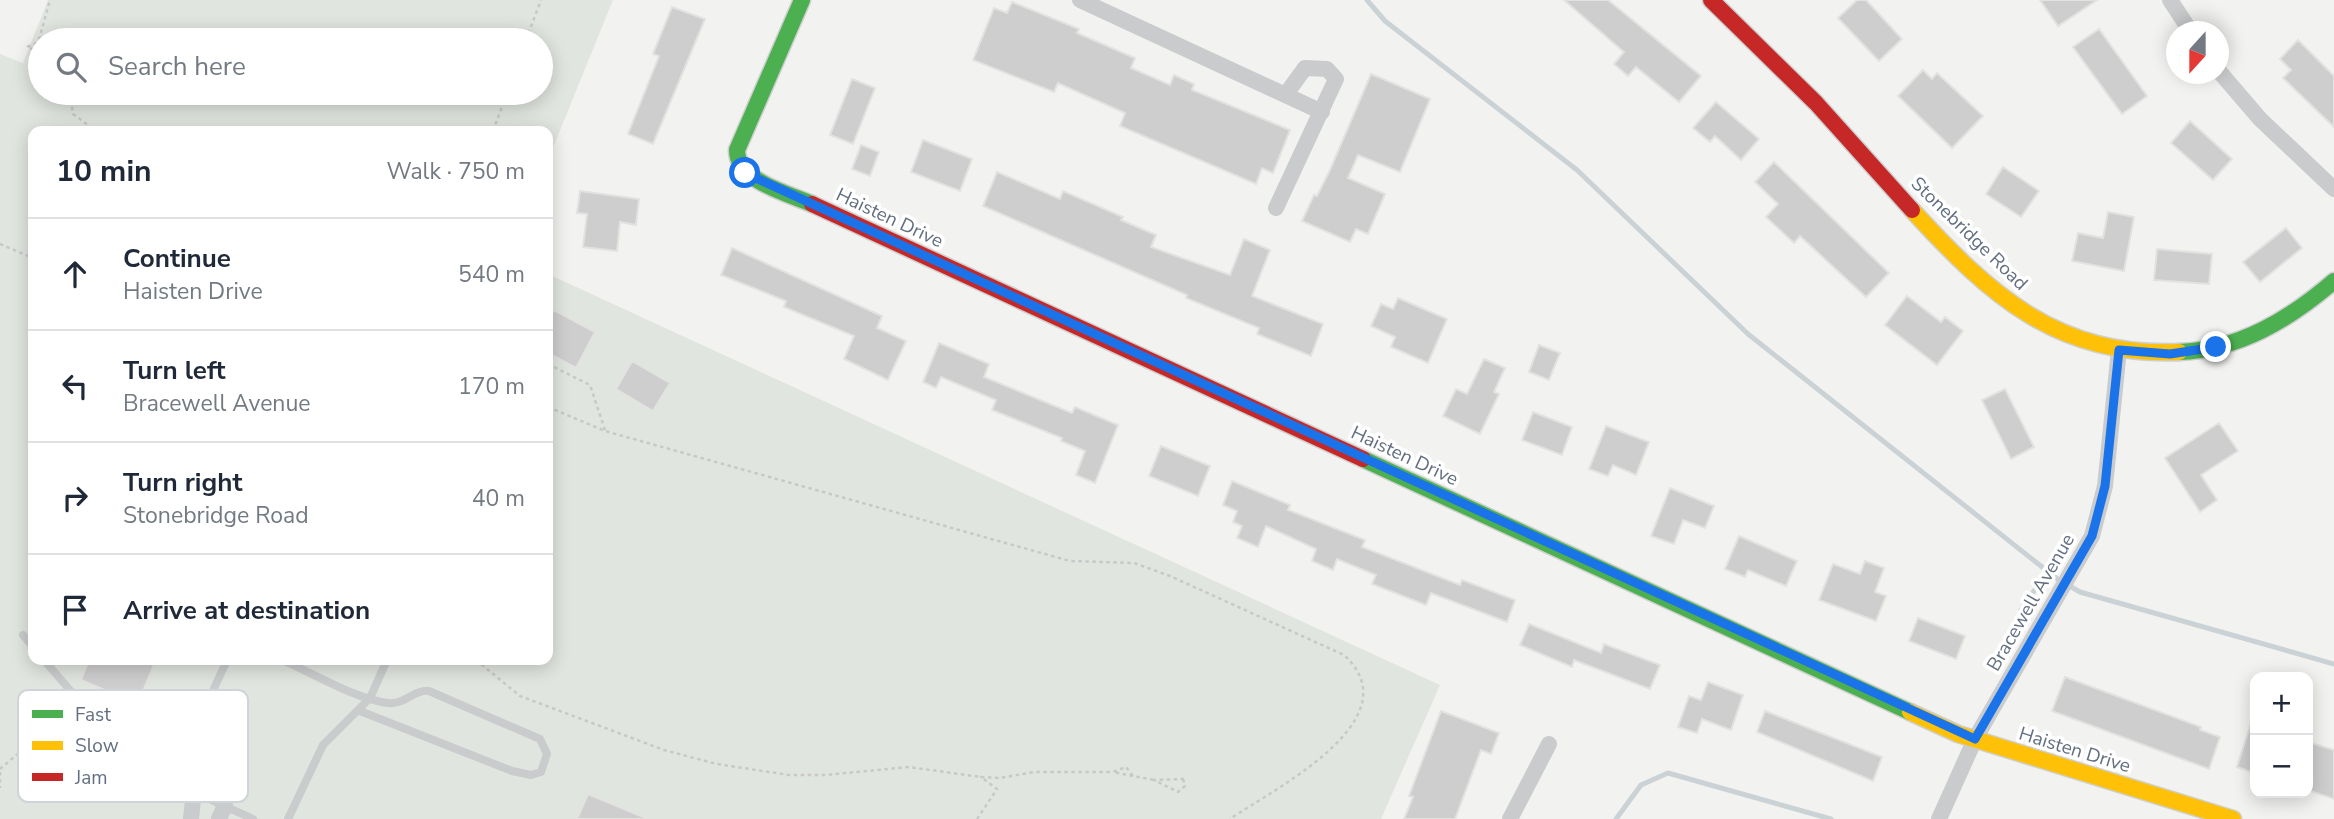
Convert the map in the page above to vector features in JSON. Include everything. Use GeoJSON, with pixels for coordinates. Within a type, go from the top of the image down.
{"type":"FeatureCollection","features":[{"type":"Feature","properties":{"kind":"street","name":"Haisten Drive"},"geometry":{"type":"LineString","coordinates":[[802,0],[737,150],[737,162],[745,173],[1975,739],[2233,819]]}},
{"type":"Feature","properties":{"kind":"street"},"geometry":{"type":"LineString","coordinates":[[1080,0],[1322,113]]}},
{"type":"Feature","properties":{"kind":"street","name":"Stonebridge Road"},"geometry":{"type":"LineString","coordinates":[[1711,0],[1793,79],[1907,204],[1991,287],[2033,319],[2060,332],[2119,350],[2170,354],[2239,341],[2290,317],[2334,281]]}},
{"type":"Feature","properties":{"kind":"street"},"geometry":{"type":"LineString","coordinates":[[2170,0],[2184,21]]}},
{"type":"Feature","properties":{"kind":"street"},"geometry":{"type":"LineString","coordinates":[[1276,208],[1335,85],[1333,73],[1327,69],[1305,68],[1286,94]]}},
{"type":"Feature","properties":{"kind":"street"},"geometry":{"type":"LineString","coordinates":[[2229,83],[2260,119],[2334,189]]}},
{"type":"Feature","properties":{"kind":"street","name":"Bracewell Avenue"},"geometry":{"type":"LineString","coordinates":[[1939,819],[1975,739],[2092,536],[2102,505],[2119,350]]}},
{"type":"Feature","properties":{"kind":"street"},"geometry":{"type":"LineString","coordinates":[[1510,819],[1549,744]]}},
{"type":"Feature","properties":{"kind":"lane"},"geometry":{"type":"LineString","coordinates":[[23,635],[28,641]]}},
{"type":"Feature","properties":{"kind":"lane"},"geometry":{"type":"LineString","coordinates":[[48,665],[70,690]]}},
{"type":"Feature","properties":{"kind":"lane"},"geometry":{"type":"LineString","coordinates":[[214,690],[225,665]]}},
{"type":"Feature","properties":{"kind":"lane"},"geometry":{"type":"LineString","coordinates":[[294,665],[370,698],[402,702],[422,690],[429,691],[540,739],[547,754],[541,772],[531,775],[512,771],[360,711]]}},
{"type":"Feature","properties":{"kind":"lane"},"geometry":{"type":"LineString","coordinates":[[288,819],[323,745],[340,726],[360,711],[370,698],[385,665]]}},
{"type":"Feature","properties":{"kind":"lane"},"geometry":{"type":"LineString","coordinates":[[222,812],[253,819]]}},
{"type":"Feature","properties":{"kind":"path"},"geometry":{"type":"LineString","coordinates":[[43,28],[50,0]]}},
{"type":"Feature","properties":{"kind":"path"},"geometry":{"type":"LineString","coordinates":[[530,28],[541,0]]}},
{"type":"Feature","properties":{"kind":"path"},"geometry":{"type":"LineString","coordinates":[[71,105],[73,114],[89,126]]}},
{"type":"Feature","properties":{"kind":"path"},"geometry":{"type":"LineString","coordinates":[[495,126],[503,105]]}},
{"type":"Feature","properties":{"kind":"path"},"geometry":{"type":"LineString","coordinates":[[0,244],[28,256]]}},
{"type":"Feature","properties":{"kind":"path"},"geometry":{"type":"LineString","coordinates":[[553,366],[590,385],[605,431]]}},
{"type":"Feature","properties":{"kind":"path"},"geometry":{"type":"LineString","coordinates":[[553,409],[605,431],[1070,561],[1135,564],[1170,576],[1343,655],[1359,668],[1363,680],[1360,711],[1350,728],[1328,752],[1230,819]]}},
{"type":"Feature","properties":{"kind":"path"},"geometry":{"type":"LineString","coordinates":[[482,665],[520,696],[670,752],[717,764],[789,775],[825,775],[909,767],[1000,778],[1034,772],[1113,772],[1154,780],[1183,779],[1185,786],[1178,792],[1154,780]]}},
{"type":"Feature","properties":{"kind":"path"},"geometry":{"type":"LineString","coordinates":[[0,788],[0,771],[18,755]]}},
{"type":"Feature","properties":{"kind":"path"},"geometry":{"type":"LineString","coordinates":[[1113,772],[1126,768],[1133,776]]}},
{"type":"Feature","properties":{"kind":"path"},"geometry":{"type":"LineString","coordinates":[[977,819],[997,789],[981,777]]}},
{"type":"Feature","properties":{"kind":"shaded area"},"geometry":{"type":"Polygon","coordinates":[[[48,0],[613,0],[553,148],[553,126],[28,126],[28,665],[553,665],[553,276],[1440,685],[1381,819],[0,819],[0,54],[23,63],[28,50],[28,105],[553,105],[553,28],[37,28],[48,0]]]}},
{"type":"Feature","properties":{"kind":"building"},"geometry":{"type":"Polygon","coordinates":[[[1564,0],[1608,0],[1701,76],[1679,102],[1636,67],[1628,76],[1614,64],[1624,52],[1564,0]]]}},
{"type":"Feature","properties":{"kind":"building"},"geometry":{"type":"Polygon","coordinates":[[[1857,0],[1866,0],[1902,39],[1879,61],[1838,18],[1857,0]]]}},
{"type":"Feature","properties":{"kind":"building"},"geometry":{"type":"Polygon","coordinates":[[[2040,0],[2097,0],[2058,26],[2040,0]]]}},
{"type":"Feature","properties":{"kind":"building"},"geometry":{"type":"Polygon","coordinates":[[[1012,2],[1079,29],[1077,33],[1135,58],[1131,68],[1170,85],[1174,75],[1194,84],[1192,90],[1290,130],[1273,173],[1262,168],[1256,184],[1120,126],[1125,113],[1058,83],[1054,92],[973,60],[994,8],[1007,13],[1012,2]]]}},
{"type":"Feature","properties":{"kind":"building"},"geometry":{"type":"Polygon","coordinates":[[[672,7],[705,19],[653,144],[628,134],[659,56],[653,54],[672,7]]]}},
{"type":"Feature","properties":{"kind":"building"},"geometry":{"type":"Polygon","coordinates":[[[2099,29],[2147,96],[2122,114],[2073,47],[2099,29]]]}},
{"type":"Feature","properties":{"kind":"building"},"geometry":{"type":"Polygon","coordinates":[[[2298,40],[2334,76],[2334,127],[2283,78],[2291,70],[2280,59],[2298,40]]]}},
{"type":"Feature","properties":{"kind":"building"},"geometry":{"type":"Polygon","coordinates":[[[1923,70],[1932,79],[1937,73],[1983,116],[1952,148],[1898,96],[1923,70]]]}},
{"type":"Feature","properties":{"kind":"building"},"geometry":{"type":"Polygon","coordinates":[[[1371,74],[1430,99],[1400,172],[1358,155],[1348,178],[1385,194],[1368,234],[1356,229],[1350,242],[1302,221],[1330,170],[1371,74]]]}},
{"type":"Feature","properties":{"kind":"building"},"geometry":{"type":"Polygon","coordinates":[[[852,79],[875,88],[853,144],[830,135],[852,79]]]}},
{"type":"Feature","properties":{"kind":"building"},"geometry":{"type":"Polygon","coordinates":[[[1716,102],[1759,139],[1741,160],[1715,136],[1710,142],[1693,128],[1716,102]]]}},
{"type":"Feature","properties":{"kind":"building"},"geometry":{"type":"Polygon","coordinates":[[[2190,121],[2232,159],[2213,180],[2171,143],[2190,121]]]}},
{"type":"Feature","properties":{"kind":"building"},"geometry":{"type":"Polygon","coordinates":[[[923,140],[972,159],[960,191],[911,172],[923,140]]]}},
{"type":"Feature","properties":{"kind":"building"},"geometry":{"type":"Polygon","coordinates":[[[861,145],[879,152],[870,176],[852,169],[861,145]]]}},
{"type":"Feature","properties":{"kind":"building"},"geometry":{"type":"Polygon","coordinates":[[[1774,162],[1889,273],[1866,297],[1800,236],[1794,243],[1766,217],[1778,204],[1755,182],[1774,162]]]}},
{"type":"Feature","properties":{"kind":"building"},"geometry":{"type":"Polygon","coordinates":[[[2003,167],[2039,191],[2021,217],[1986,194],[2003,167]]]}},
{"type":"Feature","properties":{"kind":"building"},"geometry":{"type":"Polygon","coordinates":[[[997,172],[1060,199],[1063,191],[1123,217],[1121,220],[1156,235],[1151,247],[1230,275],[1244,239],[1270,250],[1252,296],[1323,324],[1311,356],[1257,334],[1259,328],[1186,298],[1187,295],[983,206],[997,172]]]}},
{"type":"Feature","properties":{"kind":"building"},"geometry":{"type":"Polygon","coordinates":[[[580,191],[639,199],[636,225],[620,222],[617,251],[583,247],[587,214],[577,213],[580,191]]]}},
{"type":"Feature","properties":{"kind":"building"},"geometry":{"type":"Polygon","coordinates":[[[2108,212],[2134,217],[2124,271],[2072,261],[2078,233],[2103,238],[2108,212]]]}},
{"type":"Feature","properties":{"kind":"building"},"geometry":{"type":"Polygon","coordinates":[[[2286,228],[2302,248],[2260,282],[2243,262],[2286,228]]]}},
{"type":"Feature","properties":{"kind":"building"},"geometry":{"type":"Polygon","coordinates":[[[732,248],[882,316],[877,328],[906,341],[888,380],[844,359],[854,336],[784,307],[786,301],[721,275],[732,248]]]}},
{"type":"Feature","properties":{"kind":"building"},"geometry":{"type":"Polygon","coordinates":[[[2157,249],[2212,254],[2209,284],[2154,280],[2157,249]]]}},
{"type":"Feature","properties":{"kind":"building"},"geometry":{"type":"Polygon","coordinates":[[[1907,296],[1941,322],[1945,317],[1963,331],[1937,365],[1885,325],[1907,296]]]}},
{"type":"Feature","properties":{"kind":"building"},"geometry":{"type":"Polygon","coordinates":[[[1398,298],[1447,319],[1428,363],[1391,347],[1395,337],[1371,326],[1381,304],[1393,309],[1398,298]]]}},
{"type":"Feature","properties":{"kind":"building"},"geometry":{"type":"Polygon","coordinates":[[[553,312],[595,332],[576,368],[553,356],[553,312]]]}},
{"type":"Feature","properties":{"kind":"building"},"geometry":{"type":"Polygon","coordinates":[[[939,343],[989,364],[984,377],[1072,413],[1075,407],[1118,425],[1095,483],[1076,475],[1085,451],[1061,441],[1062,438],[992,410],[996,400],[941,377],[936,388],[923,382],[939,343]]]}},
{"type":"Feature","properties":{"kind":"building"},"geometry":{"type":"Polygon","coordinates":[[[1539,345],[1560,353],[1549,380],[1529,372],[1539,345]]]}},
{"type":"Feature","properties":{"kind":"building"},"geometry":{"type":"Polygon","coordinates":[[[1484,359],[1505,368],[1494,392],[1499,394],[1480,434],[1443,416],[1456,389],[1467,394],[1484,359]]]}},
{"type":"Feature","properties":{"kind":"building"},"geometry":{"type":"Polygon","coordinates":[[[632,361],[670,383],[653,411],[616,389],[632,361]]]}},
{"type":"Feature","properties":{"kind":"building"},"geometry":{"type":"Polygon","coordinates":[[[2005,389],[2034,447],[2011,459],[1982,400],[2005,389]]]}},
{"type":"Feature","properties":{"kind":"building"},"geometry":{"type":"Polygon","coordinates":[[[1533,412],[1572,427],[1562,455],[1522,440],[1533,412]]]}},
{"type":"Feature","properties":{"kind":"building"},"geometry":{"type":"Polygon","coordinates":[[[2219,423],[2238,451],[2201,475],[2217,500],[2200,512],[2165,458],[2219,423]]]}},
{"type":"Feature","properties":{"kind":"building"},"geometry":{"type":"Polygon","coordinates":[[[1606,426],[1649,442],[1636,475],[1613,465],[1608,476],[1589,469],[1606,426]]]}},
{"type":"Feature","properties":{"kind":"building"},"geometry":{"type":"Polygon","coordinates":[[[1161,446],[1210,466],[1198,496],[1149,476],[1161,446]]]}},
{"type":"Feature","properties":{"kind":"building"},"geometry":{"type":"Polygon","coordinates":[[[1232,481],[1290,505],[1288,510],[1365,540],[1362,547],[1460,585],[1462,580],[1515,600],[1507,622],[1431,593],[1426,605],[1372,584],[1376,575],[1337,559],[1333,570],[1312,561],[1316,549],[1266,526],[1258,547],[1237,538],[1242,526],[1233,522],[1237,511],[1223,505],[1232,481]]]}},
{"type":"Feature","properties":{"kind":"building"},"geometry":{"type":"Polygon","coordinates":[[[1670,488],[1714,506],[1705,528],[1683,520],[1674,544],[1651,536],[1670,488]]]}},
{"type":"Feature","properties":{"kind":"building"},"geometry":{"type":"Polygon","coordinates":[[[1739,536],[1797,561],[1786,586],[1748,570],[1745,577],[1725,569],[1739,536]]]}},
{"type":"Feature","properties":{"kind":"building"},"geometry":{"type":"Polygon","coordinates":[[[1865,561],[1884,568],[1875,592],[1886,596],[1876,621],[1819,600],[1833,564],[1860,574],[1865,561]]]}},
{"type":"Feature","properties":{"kind":"building"},"geometry":{"type":"Polygon","coordinates":[[[1918,618],[1965,636],[1956,659],[1909,641],[1918,618]]]}},
{"type":"Feature","properties":{"kind":"building"},"geometry":{"type":"Polygon","coordinates":[[[1529,624],[1601,653],[1604,644],[1660,665],[1650,689],[1574,660],[1572,667],[1520,645],[1529,624]]]}},
{"type":"Feature","properties":{"kind":"building"},"geometry":{"type":"Polygon","coordinates":[[[87,665],[154,665],[144,690],[105,690],[81,680],[87,665]]]}},
{"type":"Feature","properties":{"kind":"building"},"geometry":{"type":"Polygon","coordinates":[[[2065,677],[2201,727],[2200,730],[2220,737],[2209,769],[2052,711],[2065,677]]]}},
{"type":"Feature","properties":{"kind":"building"},"geometry":{"type":"Polygon","coordinates":[[[1708,682],[1743,695],[1731,730],[1702,719],[1697,733],[1678,727],[1689,696],[1701,700],[1708,682]]]}},
{"type":"Feature","properties":{"kind":"building"},"geometry":{"type":"Polygon","coordinates":[[[1441,711],[1499,733],[1491,754],[1481,750],[1455,819],[1404,819],[1413,797],[1409,796],[1441,711]]]}},
{"type":"Feature","properties":{"kind":"building"},"geometry":{"type":"Polygon","coordinates":[[[1765,711],[1882,757],[1873,781],[1757,732],[1765,711]]]}},
{"type":"Feature","properties":{"kind":"building"},"geometry":{"type":"Polygon","coordinates":[[[2250,726],[2250,771],[2237,767],[2250,726]]]}},
{"type":"Feature","properties":{"kind":"building"},"geometry":{"type":"Polygon","coordinates":[[[2313,744],[2334,750],[2334,799],[2313,792],[2313,744]]]}},
{"type":"Feature","properties":{"kind":"building"},"geometry":{"type":"Polygon","coordinates":[[[588,794],[648,819],[577,819],[588,794]]]}},
{"type":"Feature","properties":{"kind":"waterway"},"geometry":{"type":"LineString","coordinates":[[1367,0],[1385,21],[1577,170],[1748,334],[2056,578],[2080,592],[2334,664]]}},
{"type":"Feature","properties":{"kind":"waterway"},"geometry":{"type":"LineString","coordinates":[[2021,610],[2048,571]]}},
{"type":"Feature","properties":{"kind":"waterway"},"geometry":{"type":"LineString","coordinates":[[1616,819],[1641,785],[1668,773],[1831,819]]}},
{"type":"Feature","properties":{"kind":"traffic: fast"},"geometry":{"type":"LineString","coordinates":[[802,0],[737,150],[739,161],[754,178],[812,204]]}},
{"type":"Feature","properties":{"kind":"traffic: fast"},"geometry":{"type":"LineString","coordinates":[[2179,352],[2201,350],[2243,339],[2300,308],[2334,281]]}},
{"type":"Feature","properties":{"kind":"traffic: fast"},"geometry":{"type":"LineString","coordinates":[[1363,459],[1910,712]]}},
{"type":"Feature","properties":{"kind":"traffic: slow"},"geometry":{"type":"LineString","coordinates":[[1912,210],[1969,269],[2029,315],[2061,332],[2097,344],[2136,351],[2179,352]]}},
{"type":"Feature","properties":{"kind":"traffic: slow"},"geometry":{"type":"LineString","coordinates":[[1910,712],[1958,734],[2233,819]]}},
{"type":"Feature","properties":{"kind":"traffic: jam"},"geometry":{"type":"LineString","coordinates":[[1711,0],[1816,103],[1912,210]]}},
{"type":"Feature","properties":{"kind":"traffic: jam"},"geometry":{"type":"LineString","coordinates":[[812,204],[1363,459]]}},
{"type":"Feature","properties":{"kind":"route"},"geometry":{"type":"LineString","coordinates":[[745,173],[1958,734],[1975,739],[2092,536],[2105,486],[2119,350],[2170,354],[2216,347]]}}]}
